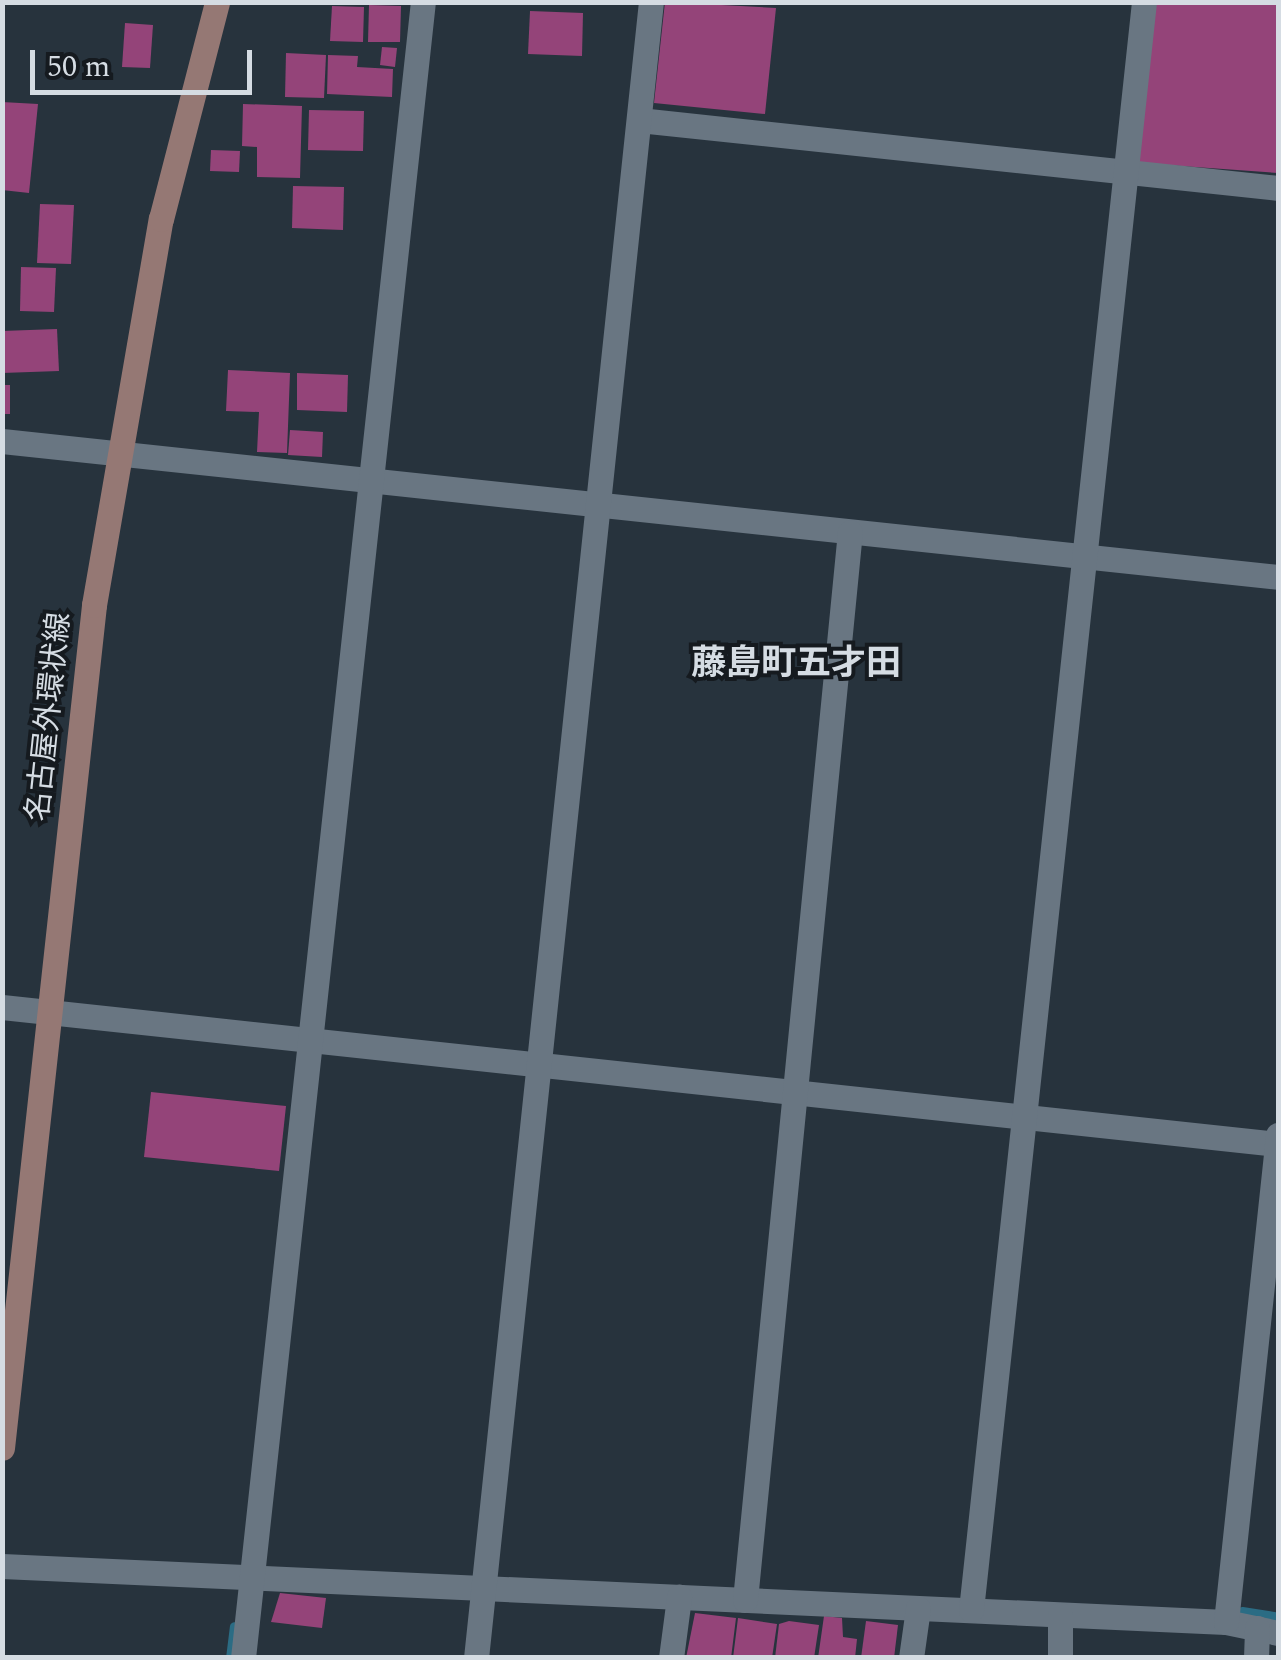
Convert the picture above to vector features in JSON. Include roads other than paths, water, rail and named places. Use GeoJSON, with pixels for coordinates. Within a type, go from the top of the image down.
{"type":"FeatureCollection","features":[{"type":"Feature","properties":{"kind":"main road","name":"名古屋外環状線"},"geometry":{"type":"LineString","coordinates":[[2,1448],[94,605],[161,219],[217,2]]}},
{"type":"Feature","properties":{"kind":"street"},"geometry":{"type":"LineString","coordinates":[[243,1658],[423,2]]}},
{"type":"Feature","properties":{"kind":"street"},"geometry":{"type":"LineString","coordinates":[[476,1658],[651,2]]}},
{"type":"Feature","properties":{"kind":"street"},"geometry":{"type":"LineString","coordinates":[[971,1610],[1144,2]]}},
{"type":"Feature","properties":{"kind":"street"},"geometry":{"type":"LineString","coordinates":[[640,120],[1278,188]]}},
{"type":"Feature","properties":{"kind":"street"},"geometry":{"type":"LineString","coordinates":[[2,441],[1278,577]]}},
{"type":"Feature","properties":{"kind":"street"},"geometry":{"type":"LineString","coordinates":[[745,1600],[850,532]]}},
{"type":"Feature","properties":{"kind":"street"},"geometry":{"type":"LineString","coordinates":[[2,1007],[1024,1112],[1278,1144]]}},
{"type":"Feature","properties":{"kind":"street"},"geometry":{"type":"LineString","coordinates":[[1226,1622],[1278,1136]]}},
{"type":"Feature","properties":{"kind":"street"},"geometry":{"type":"LineString","coordinates":[[2,1566],[1226,1622],[1268,1631],[1256,1658]]}},
{"type":"Feature","properties":{"kind":"street"},"geometry":{"type":"LineString","coordinates":[[670,1658],[679,1598]]}},
{"type":"Feature","properties":{"kind":"street"},"geometry":{"type":"LineString","coordinates":[[911,1658],[918,1608]]}},
{"type":"Feature","properties":{"kind":"street"},"geometry":{"type":"LineString","coordinates":[[1060,1615],[1060,1658]]}},
{"type":"Feature","properties":{"kind":"waterway"},"geometry":{"type":"LineString","coordinates":[[1242,1611],[1278,1617]]}},
{"type":"Feature","properties":{"kind":"waterway"},"geometry":{"type":"LineString","coordinates":[[230,1658],[234,1626]]}},
{"type":"Feature","properties":{"kind":"district","name":"藤島町五才田"},"geometry":{"type":"Point","coordinates":[796,664]}}]}
